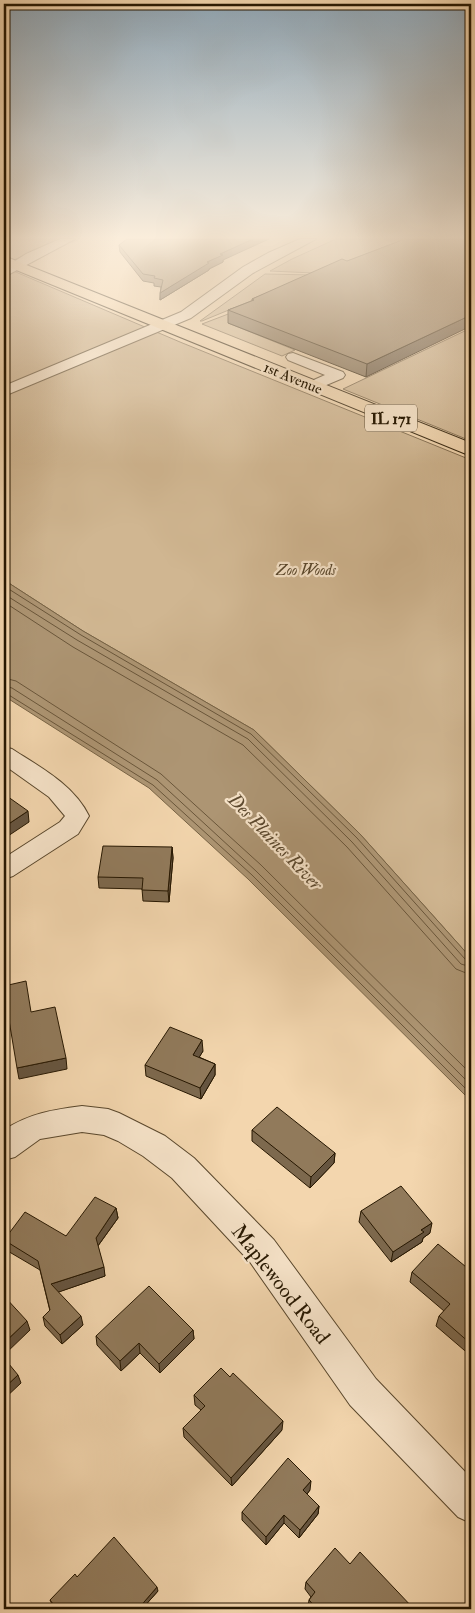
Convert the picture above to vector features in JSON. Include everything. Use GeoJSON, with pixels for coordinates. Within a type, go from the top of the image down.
{"type":"FeatureCollection","features":[{"type":"Feature","properties":{"kind":"main road","name":"1st Avenue"},"geometry":{"type":"LineString","coordinates":[[134,314],[471,450]]}},
{"type":"Feature","properties":{"kind":"street"},"geometry":{"type":"LineString","coordinates":[[4,391],[164,326],[187,314]]}},
{"type":"Feature","properties":{"kind":"street"},"geometry":{"type":"LineString","coordinates":[[293,358],[338,376],[312,386]]}},
{"type":"Feature","properties":{"kind":"street"},"geometry":{"type":"LineString","coordinates":[[4,754],[67,800],[76,810],[77,816],[68,828],[4,870]]}},
{"type":"Feature","properties":{"kind":"street","name":"Maplewood Road"},"geometry":{"type":"LineString","coordinates":[[4,1147],[32,1128],[82,1119],[108,1122],[154,1146],[183,1168],[262,1251],[363,1392],[471,1504]]}},
{"type":"Feature","properties":{"kind":"green space","name":"Zoo Woods"},"geometry":{"type":"Polygon","coordinates":[[[4,314],[115,314],[471,460],[471,958],[360,834],[254,730],[83,631],[4,580],[4,314]]]}},
{"type":"Feature","properties":{"kind":"green space"},"geometry":{"type":"Polygon","coordinates":[[[209,314],[218,314],[202,321],[200,321],[209,314]]]}},
{"type":"Feature","properties":{"kind":"green space"},"geometry":{"type":"Polygon","coordinates":[[[228,314],[250,314],[228,323],[295,350],[282,356],[202,324],[228,314]]]}},
{"type":"Feature","properties":{"kind":"green space"},"geometry":{"type":"Polygon","coordinates":[[[471,328],[471,441],[343,389],[471,328]]]}},
{"type":"Feature","properties":{"kind":"water","name":"Des Plaines River"},"geometry":{"type":"Polygon","coordinates":[[[4,580],[83,631],[254,730],[360,834],[471,958],[471,1101],[248,879],[149,788],[4,696],[4,580]]]}},
{"type":"Feature","properties":{"kind":"building"},"geometry":{"type":"Polygon","coordinates":[[[239,314],[471,314],[367,364],[239,314]]]}},
{"type":"Feature","properties":{"kind":"building"},"geometry":{"type":"Polygon","coordinates":[[[4,794],[28,811],[4,827],[4,794]]]}},
{"type":"Feature","properties":{"kind":"building"},"geometry":{"type":"Polygon","coordinates":[[[103,846],[172,847],[168,891],[142,890],[143,878],[98,877],[103,846]]]}},
{"type":"Feature","properties":{"kind":"building"},"geometry":{"type":"Polygon","coordinates":[[[26,981],[31,1012],[55,1007],[66,1058],[17,1068],[4,986],[26,981]]]}},
{"type":"Feature","properties":{"kind":"building"},"geometry":{"type":"Polygon","coordinates":[[[170,1027],[202,1040],[193,1055],[215,1064],[200,1088],[145,1065],[170,1027]]]}},
{"type":"Feature","properties":{"kind":"building"},"geometry":{"type":"Polygon","coordinates":[[[277,1107],[335,1153],[311,1177],[252,1130],[277,1107]]]}},
{"type":"Feature","properties":{"kind":"building"},"geometry":{"type":"Polygon","coordinates":[[[401,1186],[432,1223],[421,1230],[424,1232],[393,1252],[361,1211],[401,1186]]]}},
{"type":"Feature","properties":{"kind":"building"},"geometry":{"type":"Polygon","coordinates":[[[95,1197],[116,1208],[96,1238],[104,1267],[51,1284],[81,1316],[60,1335],[43,1317],[50,1310],[38,1261],[4,1240],[25,1212],[66,1236],[95,1197]]]}},
{"type":"Feature","properties":{"kind":"building"},"geometry":{"type":"Polygon","coordinates":[[[438,1244],[471,1271],[471,1344],[439,1316],[450,1304],[412,1272],[438,1244]]]}},
{"type":"Feature","properties":{"kind":"building"},"geometry":{"type":"Polygon","coordinates":[[[149,1286],[193,1330],[159,1364],[139,1343],[120,1361],[96,1336],[149,1286]]]}},
{"type":"Feature","properties":{"kind":"building"},"geometry":{"type":"Polygon","coordinates":[[[4,1296],[27,1321],[4,1343],[4,1296]]]}},
{"type":"Feature","properties":{"kind":"building"},"geometry":{"type":"Polygon","coordinates":[[[4,1358],[18,1375],[4,1388],[4,1358]]]}},
{"type":"Feature","properties":{"kind":"building"},"geometry":{"type":"Polygon","coordinates":[[[221,1368],[230,1377],[233,1373],[283,1421],[231,1478],[183,1428],[205,1406],[194,1395],[221,1368]]]}},
{"type":"Feature","properties":{"kind":"building"},"geometry":{"type":"Polygon","coordinates":[[[288,1458],[311,1481],[303,1490],[319,1506],[300,1530],[284,1515],[266,1537],[242,1512],[288,1458]]]}},
{"type":"Feature","properties":{"kind":"building"},"geometry":{"type":"Polygon","coordinates":[[[114,1537],[157,1587],[138,1609],[57,1609],[50,1600],[75,1574],[77,1577],[114,1537]]]}},
{"type":"Feature","properties":{"kind":"building"},"geometry":{"type":"Polygon","coordinates":[[[335,1548],[350,1564],[360,1552],[414,1609],[317,1609],[309,1600],[315,1592],[306,1582],[335,1548]]]}}]}
